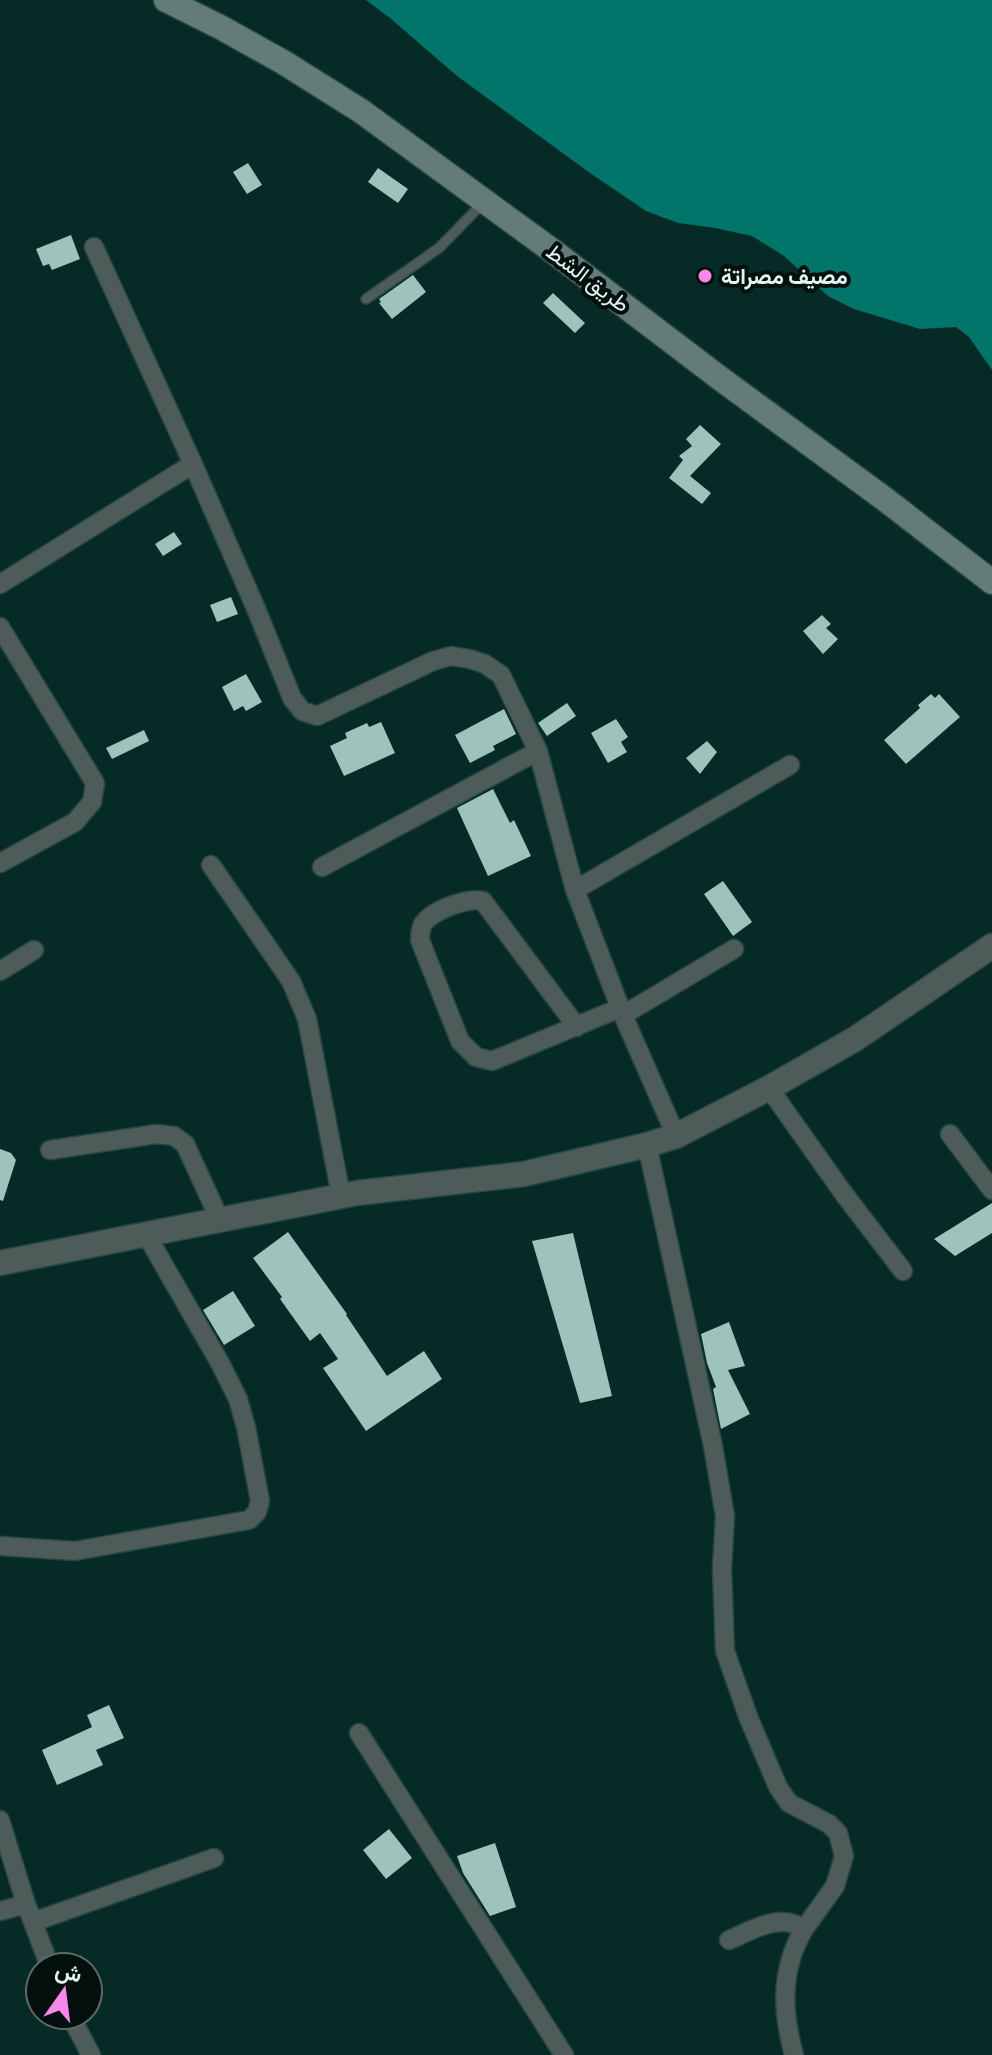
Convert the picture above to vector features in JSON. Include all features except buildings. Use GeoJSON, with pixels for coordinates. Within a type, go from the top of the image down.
{"type":"FeatureCollection","features":[{"type":"Feature","properties":{"kind":"main road","name":"طريق الشط"},"geometry":{"type":"LineString","coordinates":[[166,0],[283,62],[361,111],[992,582]]}},
{"type":"Feature","properties":{"kind":"street"},"geometry":{"type":"LineString","coordinates":[[94,247],[193,464],[292,698],[302,711],[317,716],[433,661],[451,656],[485,664],[501,675],[538,751],[575,890],[622,1012],[676,1136]]}},
{"type":"Feature","properties":{"kind":"street"},"geometry":{"type":"LineString","coordinates":[[0,584],[193,464]]}},
{"type":"Feature","properties":{"kind":"street"},"geometry":{"type":"LineString","coordinates":[[0,627],[95,783],[92,802],[75,822],[0,863]]}},
{"type":"Feature","properties":{"kind":"street"},"geometry":{"type":"LineString","coordinates":[[322,867],[538,751]]}},
{"type":"Feature","properties":{"kind":"street"},"geometry":{"type":"LineString","coordinates":[[575,890],[790,765]]}},
{"type":"Feature","properties":{"kind":"street"},"geometry":{"type":"LineString","coordinates":[[211,865],[291,981],[307,1019],[341,1196]]}},
{"type":"Feature","properties":{"kind":"street"},"geometry":{"type":"LineString","coordinates":[[577,1027],[483,901],[466,900],[430,917],[421,927],[420,940],[460,1041],[476,1057],[492,1061],[622,1012],[734,949]]}},
{"type":"Feature","properties":{"kind":"street"},"geometry":{"type":"LineString","coordinates":[[0,1263],[341,1196],[524,1174],[676,1136],[855,1039],[992,946]]}},
{"type":"Feature","properties":{"kind":"street"},"geometry":{"type":"LineString","coordinates":[[0,971],[34,950]]}},
{"type":"Feature","properties":{"kind":"street"},"geometry":{"type":"LineString","coordinates":[[769,1088],[903,1271]]}},
{"type":"Feature","properties":{"kind":"street"},"geometry":{"type":"LineString","coordinates":[[50,1150],[157,1134],[174,1136],[185,1144],[220,1220]]}},
{"type":"Feature","properties":{"kind":"street"},"geometry":{"type":"LineString","coordinates":[[950,1134],[992,1190]]}},
{"type":"Feature","properties":{"kind":"street"},"geometry":{"type":"LineString","coordinates":[[647,1145],[713,1446],[725,1516],[722,1569],[725,1651],[778,1787],[789,1803],[829,1824],[838,1833],[844,1856],[835,1886],[794,1946],[784,1989],[786,2020],[794,2055]]}},
{"type":"Feature","properties":{"kind":"street"},"geometry":{"type":"LineString","coordinates":[[0,1546],[75,1551],[249,1520],[257,1512],[260,1501],[238,1399],[146,1234]]}},
{"type":"Feature","properties":{"kind":"street"},"geometry":{"type":"LineString","coordinates":[[359,1733],[564,2055]]}},
{"type":"Feature","properties":{"kind":"street"},"geometry":{"type":"LineString","coordinates":[[0,1820],[44,1951]]}},
{"type":"Feature","properties":{"kind":"street"},"geometry":{"type":"LineString","coordinates":[[33,1922],[214,1858]]}},
{"type":"Feature","properties":{"kind":"street"},"geometry":{"type":"LineString","coordinates":[[0,1911],[26,1904]]}},
{"type":"Feature","properties":{"kind":"street"},"geometry":{"type":"LineString","coordinates":[[729,1940],[778,1922],[789,1921],[804,1929]]}},
{"type":"Feature","properties":{"kind":"street"},"geometry":{"type":"LineString","coordinates":[[78,2031],[91,2055]]}},
{"type":"Feature","properties":{"kind":"lane"},"geometry":{"type":"LineString","coordinates":[[366,299],[439,248],[485,201]]}},
{"type":"Feature","properties":{"kind":"shaded area"},"geometry":{"type":"Polygon","coordinates":[[[366,0],[992,0],[992,370],[969,337],[956,327],[920,329],[854,309],[828,296],[784,256],[752,236],[678,223],[646,211],[457,76],[366,0]]]}},
{"type":"Feature","properties":{"kind":"place","name":"مصيف مصراتة"},"geometry":{"type":"Point","coordinates":[705,276]}}]}
